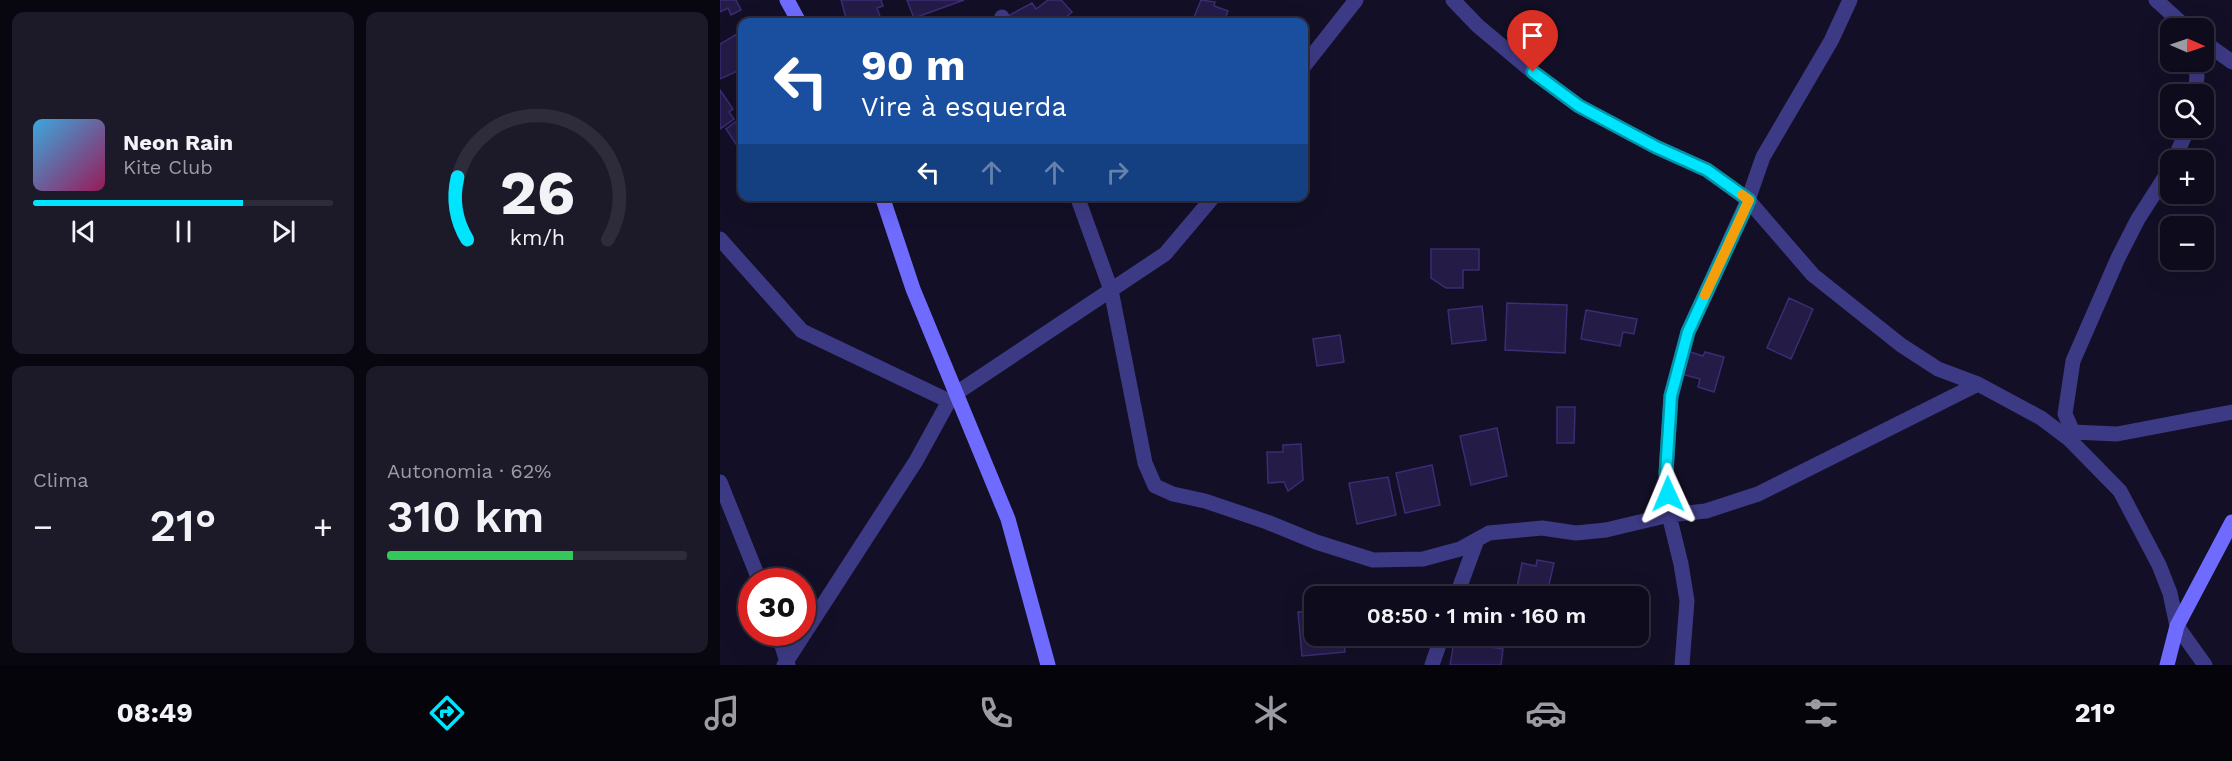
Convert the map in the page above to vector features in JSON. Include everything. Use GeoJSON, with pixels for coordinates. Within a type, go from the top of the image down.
{"type":"FeatureCollection","features":[{"type":"Feature","properties":{"kind":"street"},"geometry":{"type":"LineString","coordinates":[[787,0],[797,18]]}},
{"type":"Feature","properties":{"kind":"street"},"geometry":{"type":"LineString","coordinates":[[1308,61],[1356,0]]}},
{"type":"Feature","properties":{"kind":"street"},"geometry":{"type":"LineString","coordinates":[[1453,0],[1496,41],[1579,106],[1656,147],[1707,170],[1749,200],[1813,275],[1901,345],[1938,369],[1978,384],[2071,435],[2120,491],[2159,565],[2170,593],[2178,626],[2205,665]]}},
{"type":"Feature","properties":{"kind":"street"},"geometry":{"type":"LineString","coordinates":[[1682,665],[1687,601],[1682,564],[1669,515],[1666,473],[1671,396],[1688,332],[1749,200],[1763,157],[1831,41],[1850,0]]}},
{"type":"Feature","properties":{"kind":"street"},"geometry":{"type":"LineString","coordinates":[[2156,0],[2176,18]]}},
{"type":"Feature","properties":{"kind":"street"},"geometry":{"type":"LineString","coordinates":[[2214,49],[2232,62]]}},
{"type":"Feature","properties":{"kind":"street"},"geometry":{"type":"LineString","coordinates":[[2071,435],[2065,414],[2073,361],[2118,258],[2138,219],[2160,185]]}},
{"type":"Feature","properties":{"kind":"street"},"geometry":{"type":"LineString","coordinates":[[884,201],[952,398],[1008,519],[1048,665]]}},
{"type":"Feature","properties":{"kind":"street"},"geometry":{"type":"LineString","coordinates":[[1079,201],[1112,290],[1145,463],[1155,486],[1173,494],[1204,501],[1267,522],[1316,542],[1373,560],[1424,559],[1460,549],[1490,533],[1542,528],[1576,533],[1606,530],[1669,515],[1706,511],[1758,494],[1978,384]]}},
{"type":"Feature","properties":{"kind":"street"},"geometry":{"type":"LineString","coordinates":[[786,664],[916,461],[952,398],[1165,254],[1210,201]]}},
{"type":"Feature","properties":{"kind":"street"},"geometry":{"type":"LineString","coordinates":[[720,239],[802,331],[952,398]]}},
{"type":"Feature","properties":{"kind":"street"},"geometry":{"type":"LineString","coordinates":[[2071,435],[2118,434],[2232,412]]}},
{"type":"Feature","properties":{"kind":"street"},"geometry":{"type":"LineString","coordinates":[[720,482],[754,568]]}},
{"type":"Feature","properties":{"kind":"street"},"geometry":{"type":"LineString","coordinates":[[2167,665],[2178,626],[2232,522]]}},
{"type":"Feature","properties":{"kind":"street"},"geometry":{"type":"LineString","coordinates":[[1460,586],[1477,540]]}},
{"type":"Feature","properties":{"kind":"street"},"geometry":{"type":"LineString","coordinates":[[781,646],[786,664]]}},
{"type":"Feature","properties":{"kind":"street"},"geometry":{"type":"LineString","coordinates":[[1432,665],[1439,646]]}},
{"type":"Feature","properties":{"kind":"building"},"geometry":{"type":"Polygon","coordinates":[[[720,0],[736,0],[741,10],[731,15],[728,8],[720,12],[720,0]]]}},
{"type":"Feature","properties":{"kind":"building"},"geometry":{"type":"Polygon","coordinates":[[[841,0],[881,0],[883,6],[877,8],[881,18],[846,18],[841,0]]]}},
{"type":"Feature","properties":{"kind":"building"},"geometry":{"type":"Polygon","coordinates":[[[907,0],[964,0],[914,18],[907,0]]]}},
{"type":"Feature","properties":{"kind":"building"},"geometry":{"type":"Polygon","coordinates":[[[1048,0],[1061,0],[1072,12],[1065,18],[1006,17],[1032,3],[1036,9],[1048,0]]]}},
{"type":"Feature","properties":{"kind":"building"},"geometry":{"type":"Polygon","coordinates":[[[1201,0],[1215,2],[1214,6],[1228,11],[1225,18],[1194,18],[1201,0]]]}},
{"type":"Feature","properties":{"kind":"building"},"geometry":{"type":"Polygon","coordinates":[[[738,33],[738,71],[720,79],[720,44],[738,33]]]}},
{"type":"Feature","properties":{"kind":"building"},"geometry":{"type":"Polygon","coordinates":[[[720,90],[733,109],[729,112],[734,119],[720,129],[720,90]]]}},
{"type":"Feature","properties":{"kind":"building"},"geometry":{"type":"Polygon","coordinates":[[[738,120],[738,147],[726,129],[738,120]]]}},
{"type":"Feature","properties":{"kind":"building"},"geometry":{"type":"Polygon","coordinates":[[[1431,249],[1479,249],[1479,270],[1463,270],[1463,288],[1446,288],[1431,278],[1431,249]]]}},
{"type":"Feature","properties":{"kind":"building"},"geometry":{"type":"Polygon","coordinates":[[[1789,298],[1813,309],[1791,359],[1767,348],[1789,298]]]}},
{"type":"Feature","properties":{"kind":"building"},"geometry":{"type":"Polygon","coordinates":[[[1507,303],[1567,305],[1565,353],[1505,350],[1507,303]]]}},
{"type":"Feature","properties":{"kind":"building"},"geometry":{"type":"Polygon","coordinates":[[[1482,306],[1486,340],[1452,344],[1448,310],[1482,306]]]}},
{"type":"Feature","properties":{"kind":"building"},"geometry":{"type":"Polygon","coordinates":[[[1586,310],[1637,319],[1634,334],[1623,332],[1620,346],[1581,339],[1586,310]]]}},
{"type":"Feature","properties":{"kind":"building"},"geometry":{"type":"Polygon","coordinates":[[[1340,335],[1344,362],[1317,366],[1313,339],[1340,335]]]}},
{"type":"Feature","properties":{"kind":"building"},"geometry":{"type":"Polygon","coordinates":[[[1687,351],[1703,356],[1705,352],[1724,357],[1714,392],[1698,387],[1700,379],[1681,374],[1687,351]]]}},
{"type":"Feature","properties":{"kind":"building"},"geometry":{"type":"Polygon","coordinates":[[[1557,407],[1575,407],[1574,443],[1557,443],[1557,407]]]}},
{"type":"Feature","properties":{"kind":"building"},"geometry":{"type":"Polygon","coordinates":[[[1497,428],[1507,476],[1471,485],[1460,436],[1497,428]]]}},
{"type":"Feature","properties":{"kind":"building"},"geometry":{"type":"Polygon","coordinates":[[[1301,444],[1303,480],[1288,491],[1284,482],[1268,483],[1267,452],[1283,452],[1283,445],[1301,444]]]}},
{"type":"Feature","properties":{"kind":"building"},"geometry":{"type":"Polygon","coordinates":[[[1432,465],[1440,505],[1405,513],[1396,473],[1432,465]]]}},
{"type":"Feature","properties":{"kind":"building"},"geometry":{"type":"Polygon","coordinates":[[[1388,477],[1396,515],[1357,524],[1349,483],[1388,477]]]}},
{"type":"Feature","properties":{"kind":"building"},"geometry":{"type":"Polygon","coordinates":[[[1537,560],[1554,563],[1549,586],[1517,586],[1522,563],[1536,566],[1537,560]]]}},
{"type":"Feature","properties":{"kind":"building"},"geometry":{"type":"Polygon","coordinates":[[[1298,612],[1304,612],[1304,646],[1345,646],[1345,652],[1302,656],[1298,612]]]}},
{"type":"Feature","properties":{"kind":"building"},"geometry":{"type":"Polygon","coordinates":[[[1453,646],[1484,646],[1503,649],[1501,665],[1450,665],[1453,646]]]}},
{"type":"Feature","properties":{"kind":"slow traffic"},"geometry":{"type":"LineString","coordinates":[[1705,295],[1749,200],[1742,195]]}},
{"type":"Feature","properties":{"kind":"route"},"geometry":{"type":"LineString","coordinates":[[1533,72],[1579,106],[1656,147],[1707,170],[1749,200],[1688,332],[1671,396],[1666,473],[1668,494]]}}]}
